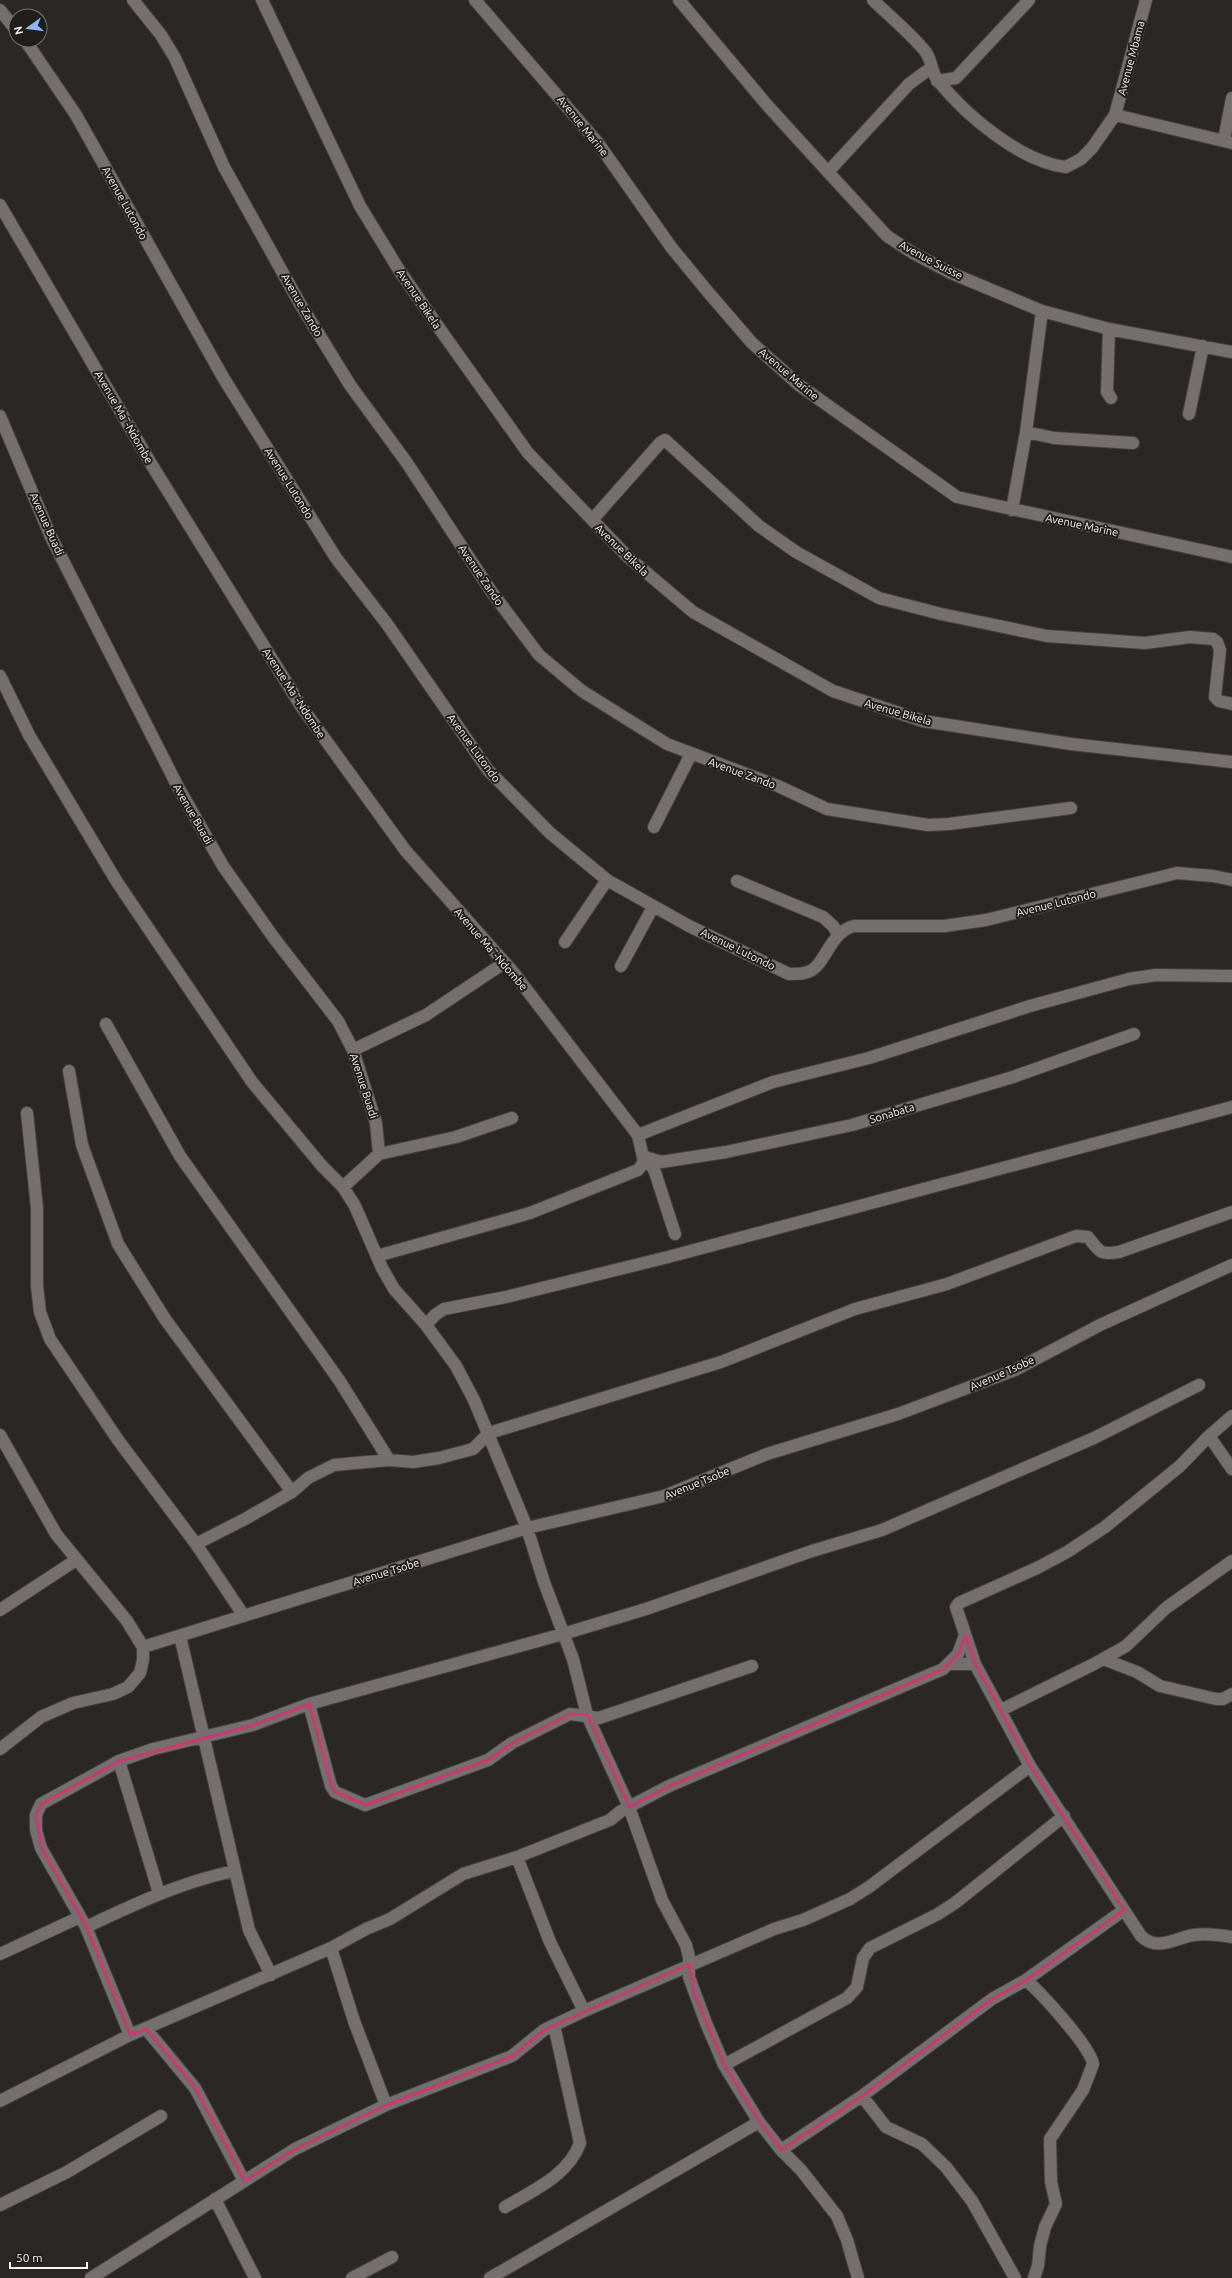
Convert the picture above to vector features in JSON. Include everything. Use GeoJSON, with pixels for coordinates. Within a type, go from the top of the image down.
{"type":"FeatureCollection","features":[{"type":"Feature","properties":{"kind":"street","name":"Avenue Zando"},"geometry":{"type":"LineString","coordinates":[[133,0],[160,35],[175,58],[224,167],[299,302],[350,385],[407,463],[491,591],[539,655],[582,691],[667,744],[778,786],[827,809],[928,825],[949,824],[1070,808]]}},
{"type":"Feature","properties":{"kind":"street","name":"Avenue Bikela"},"geometry":{"type":"LineString","coordinates":[[262,0],[360,206],[399,270],[528,453],[628,557],[693,612],[783,664],[847,697],[923,721],[994,733],[1232,762]]}},
{"type":"Feature","properties":{"kind":"street","name":"Avenue Marine"},"geometry":{"type":"LineString","coordinates":[[475,0],[598,143],[670,247],[752,342],[798,385],[957,497],[1232,557]]}},
{"type":"Feature","properties":{"kind":"street","name":"Avenue Suisse"},"geometry":{"type":"LineString","coordinates":[[679,0],[767,105],[828,172],[887,236],[912,253],[951,273],[1042,311],[1109,329],[1232,352]]}},
{"type":"Feature","properties":{"kind":"street"},"geometry":{"type":"LineString","coordinates":[[873,0],[927,54],[937,81],[956,78],[1029,0]]}},
{"type":"Feature","properties":{"kind":"street","name":"Avenue Mbama"},"geometry":{"type":"LineString","coordinates":[[937,81],[980,122],[1014,148],[1054,166],[1066,167],[1081,159],[1092,148],[1115,115],[1146,0]]}},
{"type":"Feature","properties":{"kind":"street"},"geometry":{"type":"LineString","coordinates":[[0,10],[8,20]]}},
{"type":"Feature","properties":{"kind":"street","name":"Avenue Lutondo"},"geometry":{"type":"LineString","coordinates":[[30,48],[76,115],[224,379],[336,558],[387,624],[488,770],[550,832],[607,880],[653,907],[789,974],[806,973],[817,966],[838,934],[854,926],[944,926],[986,920],[1177,873],[1213,876],[1232,880]]}},
{"type":"Feature","properties":{"kind":"street"},"geometry":{"type":"LineString","coordinates":[[828,172],[909,84],[932,67]]}},
{"type":"Feature","properties":{"kind":"street"},"geometry":{"type":"LineString","coordinates":[[1115,115],[1228,142],[1232,98]]}},
{"type":"Feature","properties":{"kind":"street","name":"Avenue Ma¨-Ndombe"},"geometry":{"type":"LineString","coordinates":[[0,205],[157,473],[301,706],[405,850],[504,963],[589,1069],[639,1139]]}},
{"type":"Feature","properties":{"kind":"street"},"geometry":{"type":"LineString","coordinates":[[1012,510],[1026,432],[1042,311]]}},
{"type":"Feature","properties":{"kind":"street"},"geometry":{"type":"LineString","coordinates":[[1109,329],[1107,392],[1111,398]]}},
{"type":"Feature","properties":{"kind":"street"},"geometry":{"type":"LineString","coordinates":[[1189,414],[1203,346]]}},
{"type":"Feature","properties":{"kind":"street","name":"Avenue Buadi"},"geometry":{"type":"LineString","coordinates":[[0,416],[51,537],[178,787],[223,866],[274,938],[338,1021],[353,1050],[376,1123],[379,1154]]}},
{"type":"Feature","properties":{"kind":"street"},"geometry":{"type":"LineString","coordinates":[[1026,432],[1054,438],[1133,443]]}},
{"type":"Feature","properties":{"kind":"street"},"geometry":{"type":"LineString","coordinates":[[592,520],[661,442],[665,440],[760,526],[796,552],[879,598],[941,614],[1047,636],[1145,643],[1190,637],[1213,638],[1217,642],[1220,650],[1215,697],[1219,701],[1232,704]]}},
{"type":"Feature","properties":{"kind":"street"},"geometry":{"type":"LineString","coordinates":[[0,676],[29,735],[122,888],[252,1082],[322,1166],[343,1187],[355,1206],[382,1268],[394,1289],[426,1325],[456,1366],[489,1433],[527,1528],[573,1659],[587,1715],[629,1807],[662,1900],[686,1945],[689,1964],[689,1978],[694,1994],[724,2065],[759,2122],[781,2150],[802,2170],[842,2225],[858,2278]]}},
{"type":"Feature","properties":{"kind":"street"},"geometry":{"type":"LineString","coordinates":[[654,827],[691,754]]}},
{"type":"Feature","properties":{"kind":"street"},"geometry":{"type":"LineString","coordinates":[[566,942],[607,880]]}},
{"type":"Feature","properties":{"kind":"street"},"geometry":{"type":"LineString","coordinates":[[737,881],[823,917],[833,926],[838,934]]}},
{"type":"Feature","properties":{"kind":"street"},"geometry":{"type":"LineString","coordinates":[[620,966],[653,907]]}},
{"type":"Feature","properties":{"kind":"street"},"geometry":{"type":"LineString","coordinates":[[353,1050],[426,1015],[504,963]]}},
{"type":"Feature","properties":{"kind":"street"},"geometry":{"type":"LineString","coordinates":[[675,1234],[652,1166],[644,1160],[639,1139],[773,1082],[869,1058],[1008,1013],[1129,979],[1156,975],[1232,976]]}},
{"type":"Feature","properties":{"kind":"street"},"geometry":{"type":"LineString","coordinates":[[106,1024],[180,1156],[339,1380],[389,1460]]}},
{"type":"Feature","properties":{"kind":"street","name":"Sonabata"},"geometry":{"type":"LineString","coordinates":[[644,1160],[661,1162],[726,1152],[852,1125],[1013,1077],[1134,1034]]}},
{"type":"Feature","properties":{"kind":"street"},"geometry":{"type":"LineString","coordinates":[[69,1072],[82,1145],[118,1244],[164,1319],[292,1492]]}},
{"type":"Feature","properties":{"kind":"street"},"geometry":{"type":"LineString","coordinates":[[426,1325],[435,1315],[444,1309],[506,1297],[668,1257],[1232,1107]]}},
{"type":"Feature","properties":{"kind":"street"},"geometry":{"type":"LineString","coordinates":[[28,1112],[37,1208],[37,1286],[40,1312],[50,1338],[118,1440],[196,1544],[244,1616]]}},
{"type":"Feature","properties":{"kind":"street"},"geometry":{"type":"LineString","coordinates":[[343,1187],[379,1154],[456,1137],[512,1118]]}},
{"type":"Feature","properties":{"kind":"street"},"geometry":{"type":"LineString","coordinates":[[377,1256],[530,1213],[638,1170],[644,1160]]}},
{"type":"Feature","properties":{"kind":"street"},"geometry":{"type":"LineString","coordinates":[[196,1544],[245,1519],[292,1492],[308,1478],[334,1465],[389,1460],[413,1462],[473,1449],[489,1433],[721,1362],[855,1309],[947,1284],[1076,1236],[1088,1237],[1098,1250],[1106,1254],[1119,1252],[1232,1212]]}},
{"type":"Feature","properties":{"kind":"street","name":"Avenue Tsobe"},"geometry":{"type":"LineString","coordinates":[[143,1647],[527,1528],[664,1496],[767,1454],[855,1429],[1015,1370],[1100,1325],[1232,1265]]}},
{"type":"Feature","properties":{"kind":"street"},"geometry":{"type":"LineString","coordinates":[[130,2035],[86,1927],[41,1848],[36,1830],[36,1816],[41,1804],[119,1761],[153,1749],[204,1738],[253,1725],[309,1704],[563,1634],[646,1609],[812,1551],[882,1530],[1094,1438],[1199,1385]]}},
{"type":"Feature","properties":{"kind":"street"},"geometry":{"type":"LineString","coordinates":[[1232,1416],[1209,1436],[1180,1466],[1105,1527],[1067,1552],[1037,1568],[956,1604],[956,1611],[975,1664],[1030,1766],[1141,1936],[1147,1942],[1154,1945],[1194,1935],[1232,1937]]}},
{"type":"Feature","properties":{"kind":"street"},"geometry":{"type":"LineString","coordinates":[[1209,1436],[1232,1469]]}},
{"type":"Feature","properties":{"kind":"street"},"geometry":{"type":"LineString","coordinates":[[0,1749],[41,1717],[73,1703],[113,1694],[128,1687],[140,1673],[143,1660],[143,1647],[127,1621],[56,1534],[1,1438]]}},
{"type":"Feature","properties":{"kind":"street"},"geometry":{"type":"LineString","coordinates":[[0,1610],[76,1560]]}},
{"type":"Feature","properties":{"kind":"street"},"geometry":{"type":"LineString","coordinates":[[1001,1710],[1126,1646],[1166,1608],[1232,1560]]}},
{"type":"Feature","properties":{"kind":"street"},"geometry":{"type":"LineString","coordinates":[[949,1664],[958,1654],[965,1635]]}},
{"type":"Feature","properties":{"kind":"street"},"geometry":{"type":"LineString","coordinates":[[180,1636],[249,1930],[270,1975]]}},
{"type":"Feature","properties":{"kind":"street"},"geometry":{"type":"LineString","coordinates":[[1103,1659],[1137,1672],[1160,1686],[1169,1689],[1216,1699],[1223,1699],[1232,1694]]}},
{"type":"Feature","properties":{"kind":"street"},"geometry":{"type":"LineString","coordinates":[[0,2101],[130,2035],[331,1948],[366,1929],[390,1919],[463,1874],[517,1856],[610,1820],[629,1807],[669,1786],[949,1664],[975,1664]]}},
{"type":"Feature","properties":{"kind":"street"},"geometry":{"type":"LineString","coordinates":[[309,1704],[331,1786],[335,1792],[365,1805],[488,1760],[512,1743],[570,1714],[587,1715],[599,1718],[752,1666]]}},
{"type":"Feature","properties":{"kind":"street"},"geometry":{"type":"LineString","coordinates":[[119,1761],[142,1831],[159,1893]]}},
{"type":"Feature","properties":{"kind":"street"},"geometry":{"type":"LineString","coordinates":[[91,2278],[295,2149],[386,2105],[512,2056],[544,2030],[584,2010],[689,1964],[774,1929],[803,1920],[850,1899],[869,1887],[1030,1766]]}},
{"type":"Feature","properties":{"kind":"street"},"geometry":{"type":"LineString","coordinates":[[724,2065],[848,1998],[857,1988],[865,1952],[870,1948],[938,1914],[955,1903],[1064,1816]]}},
{"type":"Feature","properties":{"kind":"street"},"geometry":{"type":"LineString","coordinates":[[517,1856],[550,1942],[584,2010]]}},
{"type":"Feature","properties":{"kind":"street"},"geometry":{"type":"LineString","coordinates":[[86,1927],[159,1893],[211,1876],[234,1871]]}},
{"type":"Feature","properties":{"kind":"street"},"geometry":{"type":"LineString","coordinates":[[781,2150],[862,2096],[992,1999],[1026,1980],[1124,1910]]}},
{"type":"Feature","properties":{"kind":"street"},"geometry":{"type":"LineString","coordinates":[[0,1954],[80,1916]]}},
{"type":"Feature","properties":{"kind":"street"},"geometry":{"type":"LineString","coordinates":[[331,1948],[354,2020],[386,2105]]}},
{"type":"Feature","properties":{"kind":"street"},"geometry":{"type":"LineString","coordinates":[[1026,1980],[1040,1992],[1089,2053],[1093,2064],[1083,2090],[1050,2139],[1051,2182],[1056,2204],[1045,2227],[1040,2246],[1038,2266],[1034,2278]]}},
{"type":"Feature","properties":{"kind":"street"},"geometry":{"type":"LineString","coordinates":[[505,2207],[551,2179],[575,2157],[580,2143],[554,2025]]}},
{"type":"Feature","properties":{"kind":"street"},"geometry":{"type":"LineString","coordinates":[[146,2029],[195,2088],[244,2181]]}},
{"type":"Feature","properties":{"kind":"street"},"geometry":{"type":"LineString","coordinates":[[862,2096],[886,2127],[922,2144],[946,2167],[972,2202],[1015,2278]]}},
{"type":"Feature","properties":{"kind":"street"},"geometry":{"type":"LineString","coordinates":[[0,2205],[67,2172],[162,2116]]}},
{"type":"Feature","properties":{"kind":"street"},"geometry":{"type":"LineString","coordinates":[[490,2278],[759,2122]]}},
{"type":"Feature","properties":{"kind":"street"},"geometry":{"type":"LineString","coordinates":[[215,2199],[255,2278]]}},
{"type":"Feature","properties":{"kind":"street"},"geometry":{"type":"LineString","coordinates":[[352,2278],[392,2257]]}},
{"type":"Feature","properties":{"kind":"highlighted area"},"geometry":{"type":"Polygon","coordinates":[[[965,1635],[975,1664],[1030,1766],[1124,1910],[1026,1980],[992,1999],[862,2096],[781,2150],[759,2122],[724,2065],[694,1994],[689,1964],[544,2030],[512,2056],[386,2105],[295,2149],[244,2181],[195,2088],[146,2029],[130,2035],[86,1927],[41,1848],[36,1815],[41,1804],[119,1761],[253,1725],[309,1704],[331,1786],[335,1792],[365,1805],[488,1760],[512,1743],[570,1714],[587,1715],[629,1807],[669,1786],[943,1669],[958,1654],[965,1635]]]}}]}
